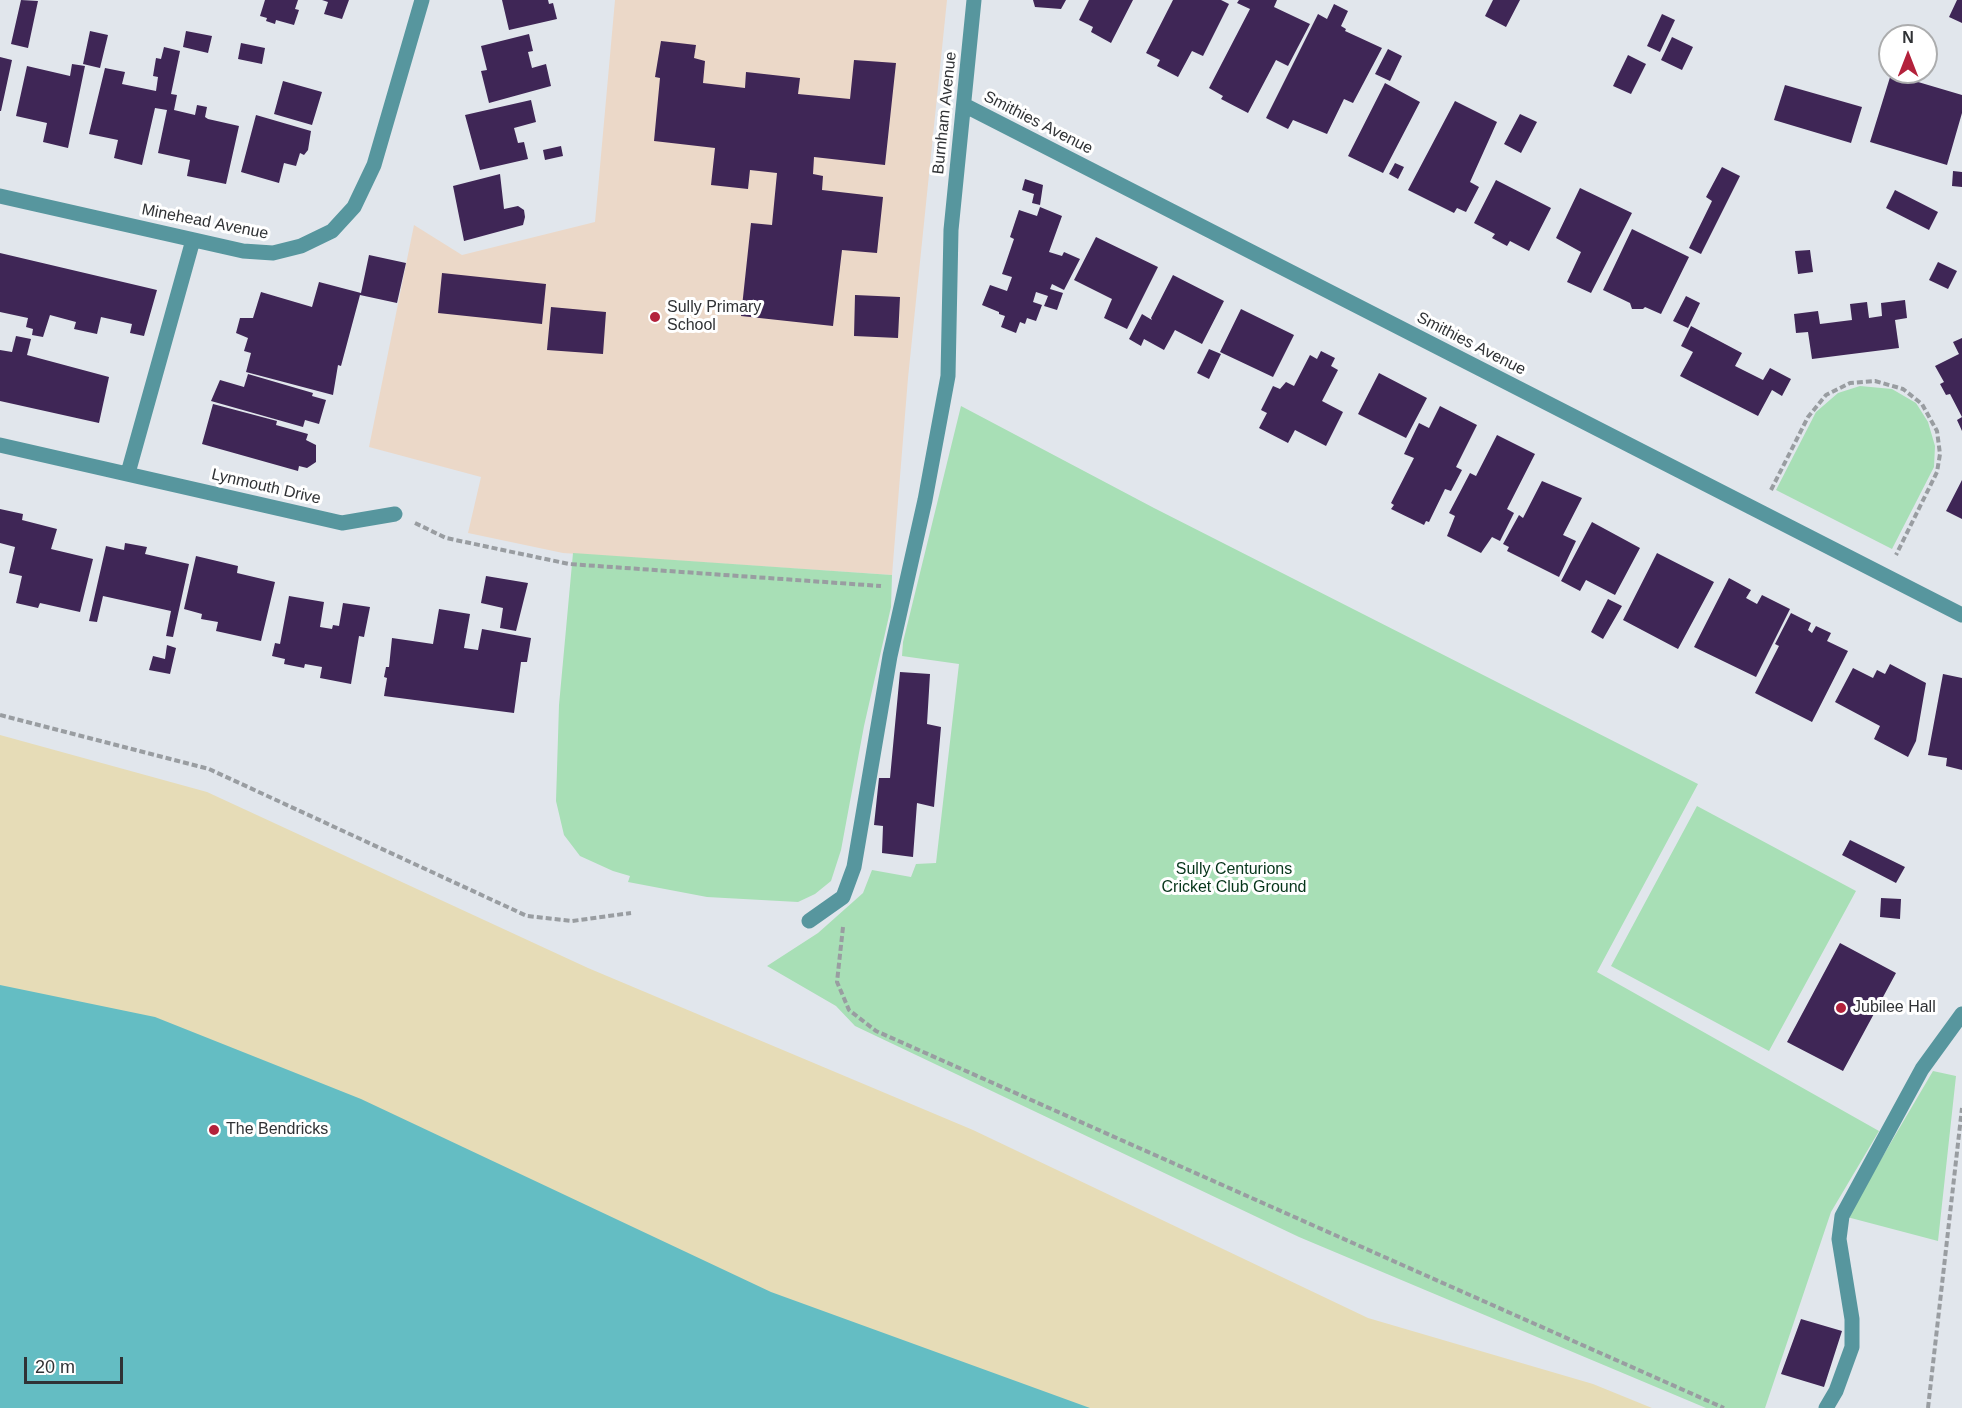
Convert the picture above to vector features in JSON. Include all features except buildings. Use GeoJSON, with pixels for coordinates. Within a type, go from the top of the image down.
{"type":"FeatureCollection","features":[{"type":"Feature","properties":{"kind":"street","name":"Minehead Avenue"},"geometry":{"type":"LineString","coordinates":[[0,196],[243,251],[273,253],[301,246],[332,231],[354,207],[374,165],[422,0]]}},
{"type":"Feature","properties":{"kind":"street","name":"Burnham Avenue"},"geometry":{"type":"LineString","coordinates":[[843,897],[854,867],[890,656],[948,376],[951,230],[974,0]]}},
{"type":"Feature","properties":{"kind":"street","name":"Smithies Avenue"},"geometry":{"type":"LineString","coordinates":[[964,105],[1962,615]]}},
{"type":"Feature","properties":{"kind":"street"},"geometry":{"type":"LineString","coordinates":[[128,473],[193,240]]}},
{"type":"Feature","properties":{"kind":"street","name":"Lynmouth Drive"},"geometry":{"type":"LineString","coordinates":[[0,445],[342,523],[395,514]]}},
{"type":"Feature","properties":{"kind":"street"},"geometry":{"type":"LineString","coordinates":[[809,921],[843,897]]}},
{"type":"Feature","properties":{"kind":"street"},"geometry":{"type":"LineString","coordinates":[[1826,1408],[1836,1391],[1852,1347],[1852,1319],[1839,1239],[1842,1216],[1922,1069],[1962,1014]]}},
{"type":"Feature","properties":{"kind":"path"},"geometry":{"type":"LineString","coordinates":[[1760,512],[1808,417],[1826,395],[1850,383],[1875,381],[1903,389],[1922,404],[1937,430],[1940,454],[1937,472],[1886,576]]}},
{"type":"Feature","properties":{"kind":"path"},"geometry":{"type":"LineString","coordinates":[[395,514],[446,538],[569,564],[905,587]]}},
{"type":"Feature","properties":{"kind":"path"},"geometry":{"type":"LineString","coordinates":[[0,715],[209,769],[527,916],[572,921],[631,913]]}},
{"type":"Feature","properties":{"kind":"path"},"geometry":{"type":"LineString","coordinates":[[843,897],[837,982],[849,1010],[876,1031],[1724,1408]]}},
{"type":"Feature","properties":{"kind":"path"},"geometry":{"type":"LineString","coordinates":[[1928,1408],[1962,1108]]}},
{"type":"Feature","properties":{"kind":"shaded area","name":"Sully Primary School"},"geometry":{"type":"Polygon","coordinates":[[[615,0],[947,0],[908,378],[892,575],[563,553],[468,533],[481,477],[369,447],[414,225],[462,255],[595,222],[615,0]]]}},
{"type":"Feature","properties":{"kind":"green space"},"geometry":{"type":"Polygon","coordinates":[[[1860,386],[1892,389],[1916,403],[1928,422],[1935,446],[1934,467],[1892,549],[1776,490],[1816,412],[1838,393],[1860,386]]]}},
{"type":"Feature","properties":{"kind":"green space","name":"Sully Centurions Cricket Club Ground"},"geometry":{"type":"Polygon","coordinates":[[[961,406],[1154,508],[1698,784],[1597,972],[1879,1131],[1831,1212],[1765,1408],[1706,1408],[1299,1237],[855,1026],[836,1006],[767,966],[818,933],[863,893],[872,870],[911,877],[916,864],[936,863],[959,664],[902,656],[903,642],[961,406]]]}},
{"type":"Feature","properties":{"kind":"green space"},"geometry":{"type":"Polygon","coordinates":[[[573,553],[892,575],[891,607],[864,726],[841,850],[831,881],[815,894],[798,902],[707,897],[628,882],[630,876],[580,856],[564,835],[556,801],[559,705],[573,553]]]}},
{"type":"Feature","properties":{"kind":"green space"},"geometry":{"type":"Polygon","coordinates":[[[1697,806],[1856,891],[1769,1051],[1611,966],[1697,806]]]}},
{"type":"Feature","properties":{"kind":"green space"},"geometry":{"type":"Polygon","coordinates":[[[1933,1071],[1956,1076],[1938,1241],[1847,1217],[1933,1071]]]}},
{"type":"Feature","properties":{"kind":"sand","name":"The Bendricks"},"geometry":{"type":"Polygon","coordinates":[[[0,735],[207,792],[588,968],[973,1130],[1368,1318],[1593,1384],[1652,1408],[0,1408],[0,735]]]}},
{"type":"Feature","properties":{"kind":"water","name":"The Bendricks"},"geometry":{"type":"Polygon","coordinates":[[[0,985],[155,1017],[361,1099],[771,1292],[1090,1408],[0,1408],[0,985]]]}},
{"type":"Feature","properties":{"kind":"place","name":"Sully Primary School"},"geometry":{"type":"Point","coordinates":[655,317]}},
{"type":"Feature","properties":{"kind":"place","name":"Jubilee Hall"},"geometry":{"type":"Point","coordinates":[1841,1008]}},
{"type":"Feature","properties":{"kind":"place","name":"The Bendricks"},"geometry":{"type":"Point","coordinates":[214,1130]}}]}
